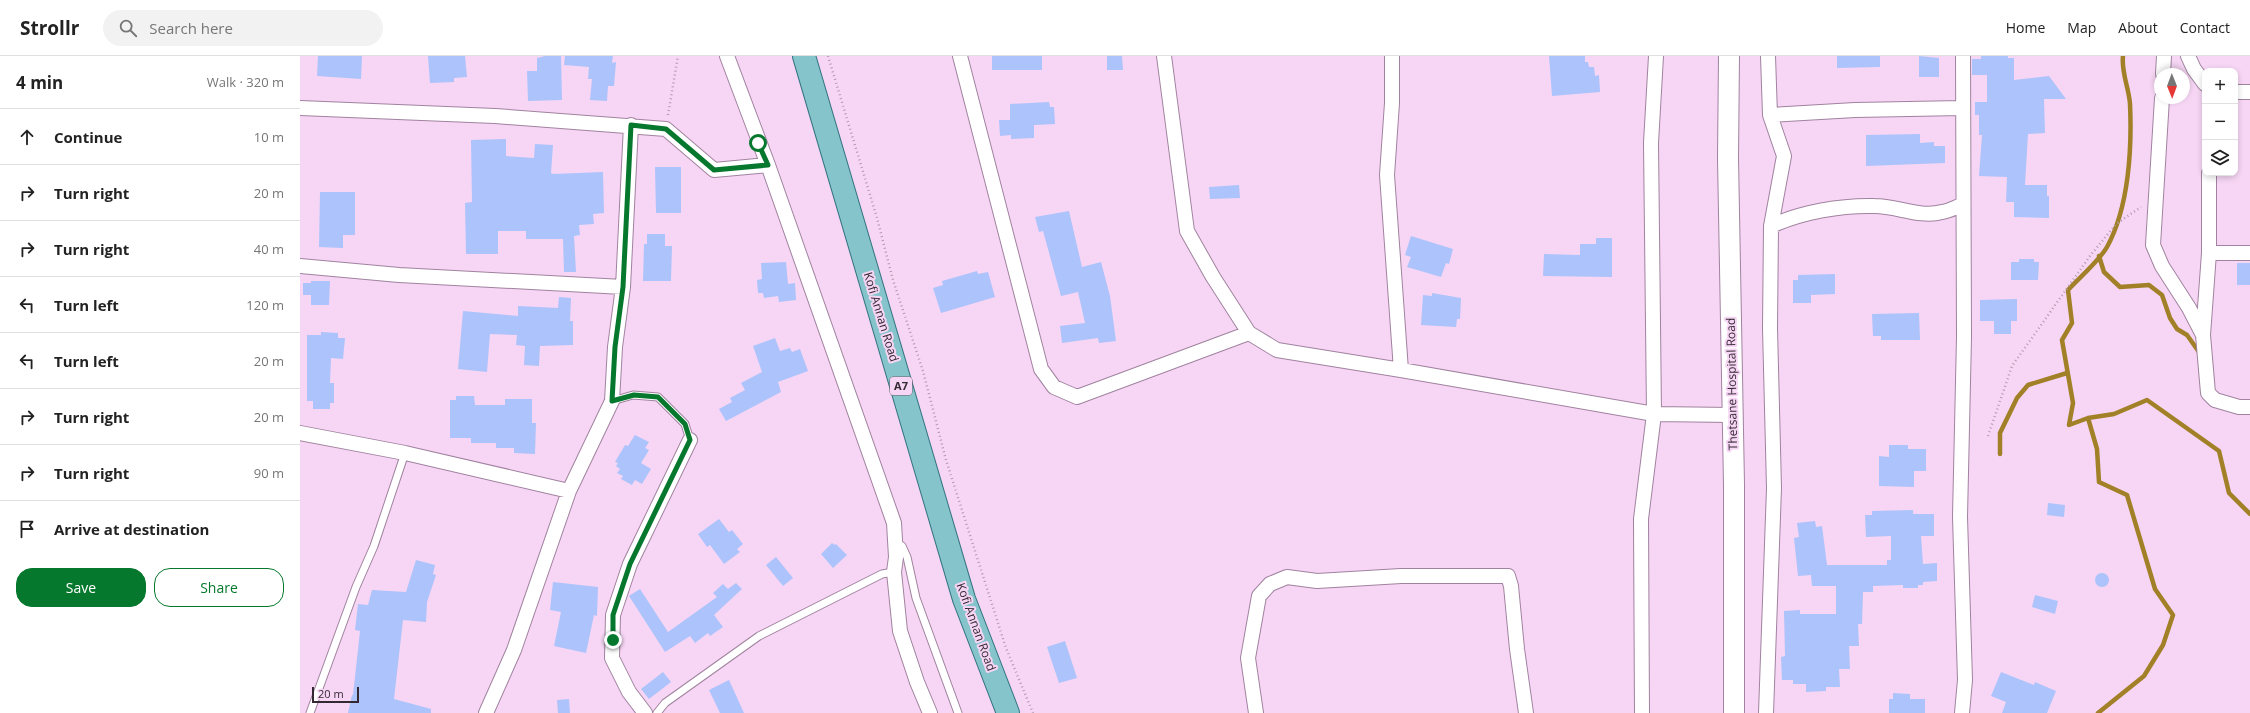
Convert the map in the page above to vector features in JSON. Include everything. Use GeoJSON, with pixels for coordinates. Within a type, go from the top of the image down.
{"type":"FeatureCollection","features":[{"type":"Feature","properties":{"kind":"main road","name":"Kofi Annan Road"},"geometry":{"type":"LineString","coordinates":[[804,56],[964,599],[1008,713]]}},
{"type":"Feature","properties":{"kind":"main road","name":"Thetsane Hospital Road"},"geometry":{"type":"LineString","coordinates":[[1729,56],[1728,158],[1732,415],[1734,713]]}},
{"type":"Feature","properties":{"kind":"street"},"geometry":{"type":"LineString","coordinates":[[727,56],[768,165],[894,523],[896,543],[894,572],[900,631],[917,682],[930,713]]}},
{"type":"Feature","properties":{"kind":"street"},"geometry":{"type":"LineString","coordinates":[[960,56],[1041,369],[1054,387],[1077,397],[1249,333]]}},
{"type":"Feature","properties":{"kind":"street"},"geometry":{"type":"LineString","coordinates":[[1164,56],[1187,231],[1213,277],[1249,333],[1277,350],[1654,414],[1732,415]]}},
{"type":"Feature","properties":{"kind":"street"},"geometry":{"type":"LineString","coordinates":[[1392,56],[1392,103],[1387,175],[1401,370]]}},
{"type":"Feature","properties":{"kind":"street"},"geometry":{"type":"LineString","coordinates":[[1642,713],[1641,519],[1654,414],[1651,143],[1656,56]]}},
{"type":"Feature","properties":{"kind":"street"},"geometry":{"type":"LineString","coordinates":[[1766,713],[1774,488],[1770,328],[1771,226],[1784,156],[1770,115],[1768,56]]}},
{"type":"Feature","properties":{"kind":"street"},"geometry":{"type":"LineString","coordinates":[[1962,713],[1965,680],[1960,517],[1964,337],[1962,205],[1963,56]]}},
{"type":"Feature","properties":{"kind":"street"},"geometry":{"type":"LineString","coordinates":[[2163,68],[2164,56]]}},
{"type":"Feature","properties":{"kind":"street"},"geometry":{"type":"LineString","coordinates":[[2188,56],[2194,69],[2202,80]]}},
{"type":"Feature","properties":{"kind":"street"},"geometry":{"type":"LineString","coordinates":[[2238,92],[2250,92]]}},
{"type":"Feature","properties":{"kind":"street"},"geometry":{"type":"LineString","coordinates":[[2162,104],[2153,245],[2162,266],[2189,308],[2203,336]]}},
{"type":"Feature","properties":{"kind":"street"},"geometry":{"type":"LineString","coordinates":[[300,108],[494,116],[631,125],[666,129],[714,170],[768,165]]}},
{"type":"Feature","properties":{"kind":"street"},"geometry":{"type":"LineString","coordinates":[[1770,115],[1855,110],[1962,108]]}},
{"type":"Feature","properties":{"kind":"street"},"geometry":{"type":"LineString","coordinates":[[486,713],[514,650],[569,491],[612,401],[615,347],[623,287],[631,125]]}},
{"type":"Feature","properties":{"kind":"street"},"geometry":{"type":"LineString","coordinates":[[2209,176],[2210,254],[2203,336],[2208,393],[2215,400],[2239,407],[2250,407]]}},
{"type":"Feature","properties":{"kind":"street"},"geometry":{"type":"LineString","coordinates":[[1771,226],[1794,216],[1815,211],[1876,206],[1913,212],[1941,213],[1962,205]]}},
{"type":"Feature","properties":{"kind":"street"},"geometry":{"type":"LineString","coordinates":[[2210,254],[2250,253]]}},
{"type":"Feature","properties":{"kind":"street"},"geometry":{"type":"LineString","coordinates":[[300,266],[399,275],[623,287]]}},
{"type":"Feature","properties":{"kind":"street"},"geometry":{"type":"LineString","coordinates":[[300,433],[405,453],[569,491]]}},
{"type":"Feature","properties":{"kind":"street"},"geometry":{"type":"LineString","coordinates":[[645,713],[629,692],[612,658],[613,615],[630,564],[690,440]]}},
{"type":"Feature","properties":{"kind":"street"},"geometry":{"type":"LineString","coordinates":[[1256,713],[1248,658],[1259,596],[1270,584],[1286,576],[1317,581],[1401,576],[1508,576],[1511,586],[1517,649],[1526,713]]}},
{"type":"Feature","properties":{"kind":"lane"},"geometry":{"type":"LineString","coordinates":[[612,401],[634,395],[658,397],[685,424],[690,440]]}},
{"type":"Feature","properties":{"kind":"lane"},"geometry":{"type":"LineString","coordinates":[[310,713],[356,587],[374,546],[405,453]]}},
{"type":"Feature","properties":{"kind":"lane"},"geometry":{"type":"LineString","coordinates":[[896,543],[902,546],[907,557],[916,598],[958,713]]}},
{"type":"Feature","properties":{"kind":"lane"},"geometry":{"type":"LineString","coordinates":[[657,713],[665,702],[759,636],[882,574],[894,572]]}},
{"type":"Feature","properties":{"kind":"path"},"geometry":{"type":"LineString","coordinates":[[666,129],[678,56]]}},
{"type":"Feature","properties":{"kind":"path"},"geometry":{"type":"LineString","coordinates":[[828,56],[893,280],[923,371],[950,474],[1006,648],[1033,713]]}},
{"type":"Feature","properties":{"kind":"path"},"geometry":{"type":"LineString","coordinates":[[1988,436],[2012,366],[2090,256],[2116,224],[2139,209],[2150,198],[2152,188],[2158,183]]}},
{"type":"Feature","properties":{"kind":"building"},"geometry":{"type":"Polygon","coordinates":[[[318,56],[362,56],[361,79],[317,76],[318,56]]]}},
{"type":"Feature","properties":{"kind":"building"},"geometry":{"type":"Polygon","coordinates":[[[428,56],[465,56],[467,77],[454,78],[454,82],[430,83],[428,56]]]}},
{"type":"Feature","properties":{"kind":"building"},"geometry":{"type":"Polygon","coordinates":[[[545,56],[561,56],[562,100],[528,101],[527,71],[537,71],[537,58],[545,56]]]}},
{"type":"Feature","properties":{"kind":"building"},"geometry":{"type":"Polygon","coordinates":[[[565,56],[613,56],[612,63],[616,62],[614,86],[608,86],[607,101],[590,100],[592,79],[588,79],[589,67],[564,65],[565,56]]]}},
{"type":"Feature","properties":{"kind":"building"},"geometry":{"type":"Polygon","coordinates":[[[992,56],[1042,56],[1042,70],[992,70],[992,56]]]}},
{"type":"Feature","properties":{"kind":"building"},"geometry":{"type":"Polygon","coordinates":[[[1107,56],[1122,56],[1123,70],[1107,70],[1107,56]]]}},
{"type":"Feature","properties":{"kind":"building"},"geometry":{"type":"Polygon","coordinates":[[[1549,56],[1585,56],[1585,62],[1588,62],[1589,67],[1594,67],[1595,76],[1599,75],[1600,92],[1552,96],[1549,56]]]}},
{"type":"Feature","properties":{"kind":"building"},"geometry":{"type":"Polygon","coordinates":[[[1837,56],[1880,56],[1880,67],[1837,68],[1837,56]]]}},
{"type":"Feature","properties":{"kind":"building"},"geometry":{"type":"Polygon","coordinates":[[[1919,56],[1939,58],[1939,77],[1919,77],[1919,56]]]}},
{"type":"Feature","properties":{"kind":"building"},"geometry":{"type":"Polygon","coordinates":[[[1981,56],[2008,56],[2008,58],[2014,58],[2014,80],[2049,76],[2066,99],[2044,99],[2045,133],[2028,134],[2025,185],[2047,185],[2047,196],[2049,196],[2049,218],[2014,217],[2014,202],[2006,202],[2007,177],[1979,176],[1982,135],[1979,135],[1979,115],[1975,115],[1975,102],[1987,102],[1987,75],[1972,75],[1972,59],[1981,59],[1981,56]]]}},
{"type":"Feature","properties":{"kind":"building"},"geometry":{"type":"Polygon","coordinates":[[[1049,102],[1050,107],[1054,107],[1055,124],[1034,125],[1034,138],[1011,139],[1011,135],[1000,136],[999,120],[1010,120],[1010,104],[1049,102]]]}},
{"type":"Feature","properties":{"kind":"building"},"geometry":{"type":"Polygon","coordinates":[[[1920,134],[1920,143],[1934,142],[1934,146],[1945,146],[1945,163],[1866,166],[1866,135],[1920,134]]]}},
{"type":"Feature","properties":{"kind":"building"},"geometry":{"type":"Polygon","coordinates":[[[506,139],[506,156],[534,158],[535,144],[553,145],[551,173],[553,174],[603,172],[604,213],[593,214],[594,224],[579,225],[580,235],[574,236],[576,272],[564,272],[563,239],[526,239],[526,231],[498,231],[498,254],[466,254],[465,203],[472,202],[471,140],[506,139]]]}},
{"type":"Feature","properties":{"kind":"building"},"geometry":{"type":"Polygon","coordinates":[[[655,167],[681,167],[681,213],[656,213],[655,167]]]}},
{"type":"Feature","properties":{"kind":"building"},"geometry":{"type":"Polygon","coordinates":[[[1239,185],[1240,198],[1210,199],[1209,187],[1239,185]]]}},
{"type":"Feature","properties":{"kind":"building"},"geometry":{"type":"Polygon","coordinates":[[[320,192],[355,192],[355,235],[343,235],[343,248],[319,247],[320,192]]]}},
{"type":"Feature","properties":{"kind":"building"},"geometry":{"type":"Polygon","coordinates":[[[1069,211],[1082,267],[1101,262],[1110,296],[1116,341],[1099,343],[1098,338],[1062,343],[1060,326],[1085,323],[1078,292],[1061,296],[1043,231],[1039,232],[1035,217],[1069,211]]]}},
{"type":"Feature","properties":{"kind":"building"},"geometry":{"type":"Polygon","coordinates":[[[647,234],[665,234],[665,246],[672,246],[671,281],[643,281],[644,244],[647,244],[647,234]]]}},
{"type":"Feature","properties":{"kind":"building"},"geometry":{"type":"Polygon","coordinates":[[[1411,236],[1453,249],[1449,264],[1446,263],[1441,277],[1407,267],[1411,257],[1405,255],[1411,236]]]}},
{"type":"Feature","properties":{"kind":"building"},"geometry":{"type":"Polygon","coordinates":[[[1596,238],[1612,238],[1612,277],[1543,276],[1544,254],[1580,255],[1580,244],[1596,244],[1596,238]]]}},
{"type":"Feature","properties":{"kind":"building"},"geometry":{"type":"Polygon","coordinates":[[[2019,259],[2034,259],[2034,262],[2039,262],[2038,280],[2011,280],[2011,262],[2019,262],[2019,259]]]}},
{"type":"Feature","properties":{"kind":"building"},"geometry":{"type":"Polygon","coordinates":[[[786,262],[788,284],[795,283],[796,300],[779,302],[778,296],[764,298],[763,293],[758,293],[757,280],[762,279],[761,263],[786,262]]]}},
{"type":"Feature","properties":{"kind":"building"},"geometry":{"type":"Polygon","coordinates":[[[2237,263],[2250,263],[2250,285],[2237,285],[2237,263]]]}},
{"type":"Feature","properties":{"kind":"building"},"geometry":{"type":"Polygon","coordinates":[[[977,271],[978,274],[988,272],[995,297],[941,313],[933,288],[943,285],[942,281],[977,271]]]}},
{"type":"Feature","properties":{"kind":"building"},"geometry":{"type":"Polygon","coordinates":[[[1835,274],[1835,294],[1811,295],[1811,303],[1793,303],[1793,280],[1798,280],[1798,275],[1835,274]]]}},
{"type":"Feature","properties":{"kind":"building"},"geometry":{"type":"Polygon","coordinates":[[[311,281],[330,281],[329,305],[311,305],[311,295],[303,295],[303,283],[311,283],[311,281]]]}},
{"type":"Feature","properties":{"kind":"building"},"geometry":{"type":"Polygon","coordinates":[[[1432,293],[1461,298],[1460,319],[1457,319],[1456,327],[1421,325],[1423,295],[1432,296],[1432,293]]]}},
{"type":"Feature","properties":{"kind":"building"},"geometry":{"type":"Polygon","coordinates":[[[559,297],[571,298],[570,321],[573,321],[573,345],[540,346],[539,366],[524,365],[525,346],[516,345],[517,335],[490,334],[487,372],[458,369],[463,311],[518,316],[518,306],[558,308],[559,297]]]}},
{"type":"Feature","properties":{"kind":"building"},"geometry":{"type":"Polygon","coordinates":[[[2017,299],[2017,321],[2011,321],[2011,334],[1994,334],[1994,321],[1980,321],[1980,300],[2017,299]]]}},
{"type":"Feature","properties":{"kind":"building"},"geometry":{"type":"Polygon","coordinates":[[[1919,313],[1920,340],[1881,340],[1881,336],[1873,336],[1872,314],[1919,313]]]}},
{"type":"Feature","properties":{"kind":"building"},"geometry":{"type":"Polygon","coordinates":[[[321,332],[338,333],[338,338],[345,338],[343,359],[331,358],[330,383],[334,383],[334,403],[330,403],[330,409],[313,409],[313,401],[307,401],[307,335],[321,335],[321,332]]]}},
{"type":"Feature","properties":{"kind":"building"},"geometry":{"type":"Polygon","coordinates":[[[775,338],[780,351],[790,348],[792,352],[800,349],[808,371],[778,382],[781,392],[726,421],[719,409],[732,402],[730,398],[745,390],[741,383],[762,372],[753,346],[775,338]]]}},
{"type":"Feature","properties":{"kind":"building"},"geometry":{"type":"Polygon","coordinates":[[[456,396],[474,396],[475,405],[505,405],[505,399],[532,399],[532,423],[536,423],[535,454],[514,453],[514,448],[496,448],[496,443],[471,443],[471,438],[450,438],[450,400],[456,400],[456,396]]]}},
{"type":"Feature","properties":{"kind":"building"},"geometry":{"type":"Polygon","coordinates":[[[635,435],[649,442],[645,448],[649,450],[641,463],[651,469],[642,484],[635,480],[632,485],[621,479],[623,476],[617,473],[620,469],[616,466],[618,463],[615,462],[625,445],[628,446],[635,435]]]}},
{"type":"Feature","properties":{"kind":"building"},"geometry":{"type":"Polygon","coordinates":[[[1889,445],[1908,445],[1908,449],[1926,449],[1926,471],[1914,471],[1914,487],[1879,486],[1879,456],[1889,457],[1889,445]]]}},
{"type":"Feature","properties":{"kind":"building"},"geometry":{"type":"Polygon","coordinates":[[[2048,503],[2065,505],[2064,517],[2047,515],[2048,503]]]}},
{"type":"Feature","properties":{"kind":"building"},"geometry":{"type":"Polygon","coordinates":[[[1913,510],[1913,514],[1934,514],[1934,536],[1921,536],[1923,564],[1937,563],[1937,581],[1923,582],[1923,585],[1918,585],[1918,588],[1903,588],[1903,585],[1873,586],[1873,592],[1863,592],[1862,624],[1858,624],[1859,646],[1849,646],[1850,669],[1839,669],[1840,687],[1826,687],[1826,691],[1806,692],[1806,684],[1793,684],[1793,680],[1782,680],[1781,657],[1785,656],[1784,611],[1800,610],[1800,614],[1836,614],[1836,586],[1812,586],[1811,575],[1798,576],[1794,538],[1799,537],[1797,523],[1815,521],[1816,527],[1822,526],[1827,565],[1887,565],[1887,560],[1891,560],[1891,536],[1866,537],[1865,515],[1872,515],[1872,511],[1913,510]]]}},
{"type":"Feature","properties":{"kind":"building"},"geometry":{"type":"Polygon","coordinates":[[[719,519],[729,532],[732,530],[743,544],[737,549],[740,552],[724,564],[710,545],[707,547],[698,534],[719,519]]]}},
{"type":"Feature","properties":{"kind":"building"},"geometry":{"type":"Polygon","coordinates":[[[832,543],[835,545],[836,544],[847,555],[833,568],[821,554],[832,543]]]}},
{"type":"Feature","properties":{"kind":"building"},"geometry":{"type":"Polygon","coordinates":[[[776,557],[793,578],[783,586],[766,565],[776,557]]]}},
{"type":"Feature","properties":{"kind":"building"},"geometry":{"type":"Polygon","coordinates":[[[416,560],[435,565],[433,574],[436,575],[427,602],[426,622],[403,620],[394,699],[431,709],[431,713],[348,713],[353,695],[360,631],[355,630],[358,604],[368,605],[372,590],[406,592],[416,560]]]}},
{"type":"Feature","properties":{"kind":"building"},"geometry":{"type":"Polygon","coordinates":[[[2102,573],[2107,575],[2109,580],[2107,585],[2102,587],[2097,585],[2095,580],[2097,575],[2102,573]]]}},
{"type":"Feature","properties":{"kind":"building"},"geometry":{"type":"Polygon","coordinates":[[[553,582],[598,587],[597,616],[594,615],[586,653],[554,646],[561,612],[550,610],[553,582]]]}},
{"type":"Feature","properties":{"kind":"building"},"geometry":{"type":"Polygon","coordinates":[[[736,583],[742,589],[714,615],[723,627],[710,636],[708,633],[695,643],[690,636],[665,652],[629,596],[640,589],[668,632],[717,597],[713,593],[723,584],[728,589],[736,583]]]}},
{"type":"Feature","properties":{"kind":"building"},"geometry":{"type":"Polygon","coordinates":[[[2035,595],[2058,601],[2055,614],[2032,607],[2035,595]]]}},
{"type":"Feature","properties":{"kind":"building"},"geometry":{"type":"Polygon","coordinates":[[[1065,641],[1077,678],[1059,683],[1047,647],[1065,641]]]}},
{"type":"Feature","properties":{"kind":"building"},"geometry":{"type":"Polygon","coordinates":[[[663,672],[671,682],[649,699],[641,689],[663,672]]]}},
{"type":"Feature","properties":{"kind":"building"},"geometry":{"type":"Polygon","coordinates":[[[2001,672],[2034,685],[2035,682],[2056,691],[2047,713],[2002,713],[2006,702],[1991,696],[2001,672]]]}},
{"type":"Feature","properties":{"kind":"building"},"geometry":{"type":"Polygon","coordinates":[[[729,680],[744,713],[720,713],[709,690],[729,680]]]}},
{"type":"Feature","properties":{"kind":"building"},"geometry":{"type":"Polygon","coordinates":[[[1893,693],[1910,694],[1910,699],[1925,699],[1925,713],[1889,713],[1889,699],[1893,699],[1893,693]]]}},
{"type":"Feature","properties":{"kind":"building"},"geometry":{"type":"Polygon","coordinates":[[[569,699],[570,713],[558,713],[557,700],[569,699]]]}},
{"type":"Feature","properties":{"kind":"waterway"},"geometry":{"type":"LineString","coordinates":[[2123,56],[2123,68],[2130,104],[2128,177],[2120,214],[2107,247],[2094,264],[2068,290],[2072,323],[2062,340],[2073,403],[2069,425],[2088,418],[2114,414],[2147,400],[2219,451],[2229,493],[2250,514]]}},
{"type":"Feature","properties":{"kind":"waterway"},"geometry":{"type":"LineString","coordinates":[[2099,256],[2104,272],[2120,287],[2149,285],[2162,295],[2170,318],[2177,329],[2187,335],[2199,352]]}},
{"type":"Feature","properties":{"kind":"waterway"},"geometry":{"type":"LineString","coordinates":[[2000,454],[2000,433],[2017,398],[2028,385],[2067,373]]}},
{"type":"Feature","properties":{"kind":"waterway"},"geometry":{"type":"LineString","coordinates":[[2088,418],[2097,449],[2099,482],[2127,495],[2155,589],[2173,615],[2163,645],[2144,676],[2098,713]]}},
{"type":"Feature","properties":{"kind":"route"},"geometry":{"type":"LineString","coordinates":[[613,640],[613,615],[617,599],[630,564],[690,440],[685,424],[658,397],[634,395],[612,401],[615,347],[623,287],[631,125],[666,129],[714,170],[768,165],[758,143]]}}]}
